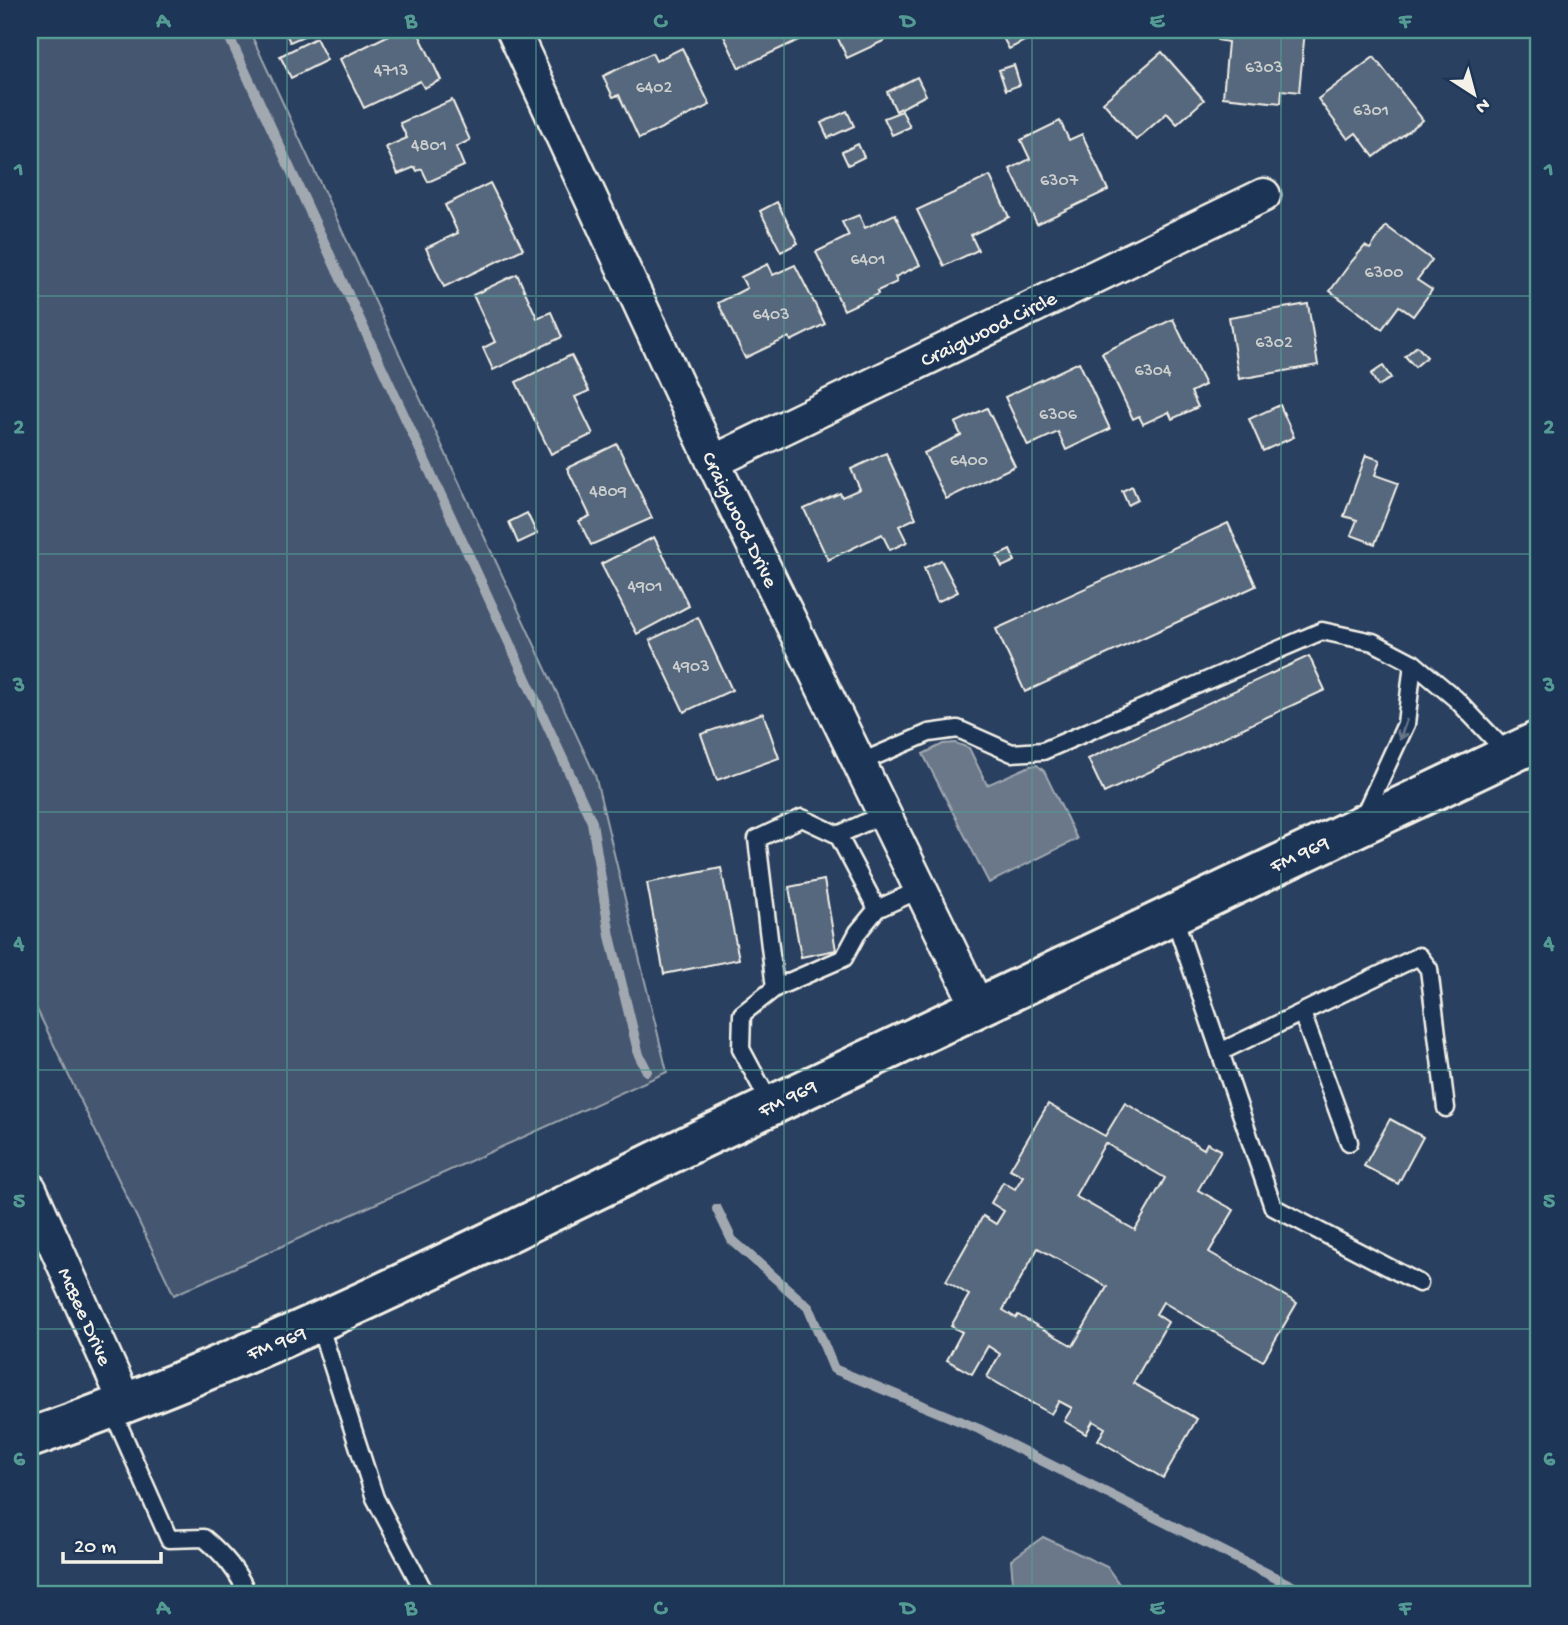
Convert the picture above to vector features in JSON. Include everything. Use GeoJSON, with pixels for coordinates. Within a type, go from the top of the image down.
{"type":"FeatureCollection","features":[{"type":"Feature","properties":{"kind":"main road","name":"FM 969"},"geometry":{"type":"LineString","coordinates":[[30,1438],[119,1407],[319,1324],[977,1005],[1523,748]]}},
{"type":"Feature","properties":{"kind":"street","name":"Craigwood Drive"},"geometry":{"type":"LineString","coordinates":[[520,32],[713,461],[977,1005]]}},
{"type":"Feature","properties":{"kind":"street","name":"Craigwood Circle"},"geometry":{"type":"LineString","coordinates":[[713,461],[1264,195]]}},
{"type":"Feature","properties":{"kind":"street","name":"McBee Drive"},"geometry":{"type":"LineString","coordinates":[[30,1189],[119,1407]]}},
{"type":"Feature","properties":{"kind":"lane"},"geometry":{"type":"LineString","coordinates":[[859,763],[929,733],[958,729],[1012,753],[1043,751],[1322,631],[1373,642],[1413,663],[1456,699],[1523,748]]}},
{"type":"Feature","properties":{"kind":"lane"},"geometry":{"type":"LineString","coordinates":[[1360,824],[1406,724],[1413,663]]}},
{"type":"Feature","properties":{"kind":"lane"},"geometry":{"type":"LineString","coordinates":[[838,835],[884,814]]}},
{"type":"Feature","properties":{"kind":"lane"},"geometry":{"type":"LineString","coordinates":[[775,988],[766,890],[757,839],[802,818],[838,835],[877,909]]}},
{"type":"Feature","properties":{"kind":"lane"},"geometry":{"type":"LineString","coordinates":[[771,1105],[741,1049],[742,1014],[775,988],[844,958],[858,932],[877,909],[921,889]]}},
{"type":"Feature","properties":{"kind":"lane"},"geometry":{"type":"LineString","coordinates":[[1172,912],[1273,1207],[1419,1283]]}},
{"type":"Feature","properties":{"kind":"lane"},"geometry":{"type":"LineString","coordinates":[[1220,1052],[1419,956],[1429,970],[1446,1108]]}},
{"type":"Feature","properties":{"kind":"lane"},"geometry":{"type":"LineString","coordinates":[[1302,1013],[1349,1142]]}},
{"type":"Feature","properties":{"kind":"lane"},"geometry":{"type":"LineString","coordinates":[[319,1324],[375,1498],[426,1595]]}},
{"type":"Feature","properties":{"kind":"lane"},"geometry":{"type":"LineString","coordinates":[[119,1407],[169,1539],[204,1538],[224,1556],[241,1578],[248,1595]]}},
{"type":"Feature","properties":{"kind":"shaded area"},"geometry":{"type":"Polygon","coordinates":[[[30,30],[249,30],[595,775],[667,1072],[174,1295],[30,995],[30,30]]]}},
{"type":"Feature","properties":{"kind":"shaded area"},"geometry":{"type":"Polygon","coordinates":[[[955,743],[969,748],[987,785],[1037,765],[1044,771],[1077,839],[989,883],[923,754],[943,744],[955,743]]]}},
{"type":"Feature","properties":{"kind":"shaded area"},"geometry":{"type":"Polygon","coordinates":[[[1043,1537],[1107,1567],[1127,1595],[1014,1595],[1011,1560],[1043,1537]]]}},
{"type":"Feature","properties":{"kind":"building"},"geometry":{"type":"Polygon","coordinates":[[[284,30],[304,30],[306,35],[290,42],[284,30]]]}},
{"type":"Feature","properties":{"kind":"building"},"geometry":{"type":"Polygon","coordinates":[[[399,30],[417,30],[441,80],[424,88],[420,81],[364,108],[340,59],[399,30]]]}},
{"type":"Feature","properties":{"kind":"building"},"geometry":{"type":"Polygon","coordinates":[[[721,30],[799,30],[803,38],[739,68],[721,30]]]}},
{"type":"Feature","properties":{"kind":"building"},"geometry":{"type":"Polygon","coordinates":[[[834,30],[889,30],[892,37],[847,58],[834,30]]]}},
{"type":"Feature","properties":{"kind":"building"},"geometry":{"type":"Polygon","coordinates":[[[999,30],[1043,30],[1044,31],[1009,49],[999,30]]]}},
{"type":"Feature","properties":{"kind":"building"},"geometry":{"type":"Polygon","coordinates":[[[1218,30],[1305,30],[1299,92],[1282,90],[1281,103],[1223,97],[1228,42],[1217,40],[1218,30]]]}},
{"type":"Feature","properties":{"kind":"building"},"geometry":{"type":"Polygon","coordinates":[[[316,38],[327,60],[291,78],[280,56],[316,38]]]}},
{"type":"Feature","properties":{"kind":"building"},"geometry":{"type":"Polygon","coordinates":[[[682,48],[710,105],[639,139],[619,95],[613,97],[603,76],[652,53],[656,61],[682,48]]]}},
{"type":"Feature","properties":{"kind":"building"},"geometry":{"type":"Polygon","coordinates":[[[1162,52],[1204,100],[1177,124],[1167,113],[1136,140],[1103,102],[1162,52]]]}},
{"type":"Feature","properties":{"kind":"building"},"geometry":{"type":"Polygon","coordinates":[[[1374,57],[1423,120],[1374,157],[1356,133],[1348,139],[1318,99],[1374,57]]]}},
{"type":"Feature","properties":{"kind":"building"},"geometry":{"type":"Polygon","coordinates":[[[1014,65],[1020,85],[1006,90],[999,70],[1014,65]]]}},
{"type":"Feature","properties":{"kind":"building"},"geometry":{"type":"Polygon","coordinates":[[[917,77],[926,95],[896,111],[887,92],[917,77]]]}},
{"type":"Feature","properties":{"kind":"building"},"geometry":{"type":"Polygon","coordinates":[[[452,100],[470,140],[456,147],[464,166],[428,182],[422,169],[417,171],[415,167],[398,174],[386,147],[407,138],[400,123],[452,100]]]}},
{"type":"Feature","properties":{"kind":"building"},"geometry":{"type":"Polygon","coordinates":[[[847,111],[854,126],[828,138],[821,123],[847,111]]]}},
{"type":"Feature","properties":{"kind":"building"},"geometry":{"type":"Polygon","coordinates":[[[902,111],[910,127],[892,135],[884,118],[902,111]]]}},
{"type":"Feature","properties":{"kind":"building"},"geometry":{"type":"Polygon","coordinates":[[[1060,121],[1069,140],[1082,134],[1108,190],[1037,224],[1010,169],[1030,159],[1021,140],[1060,121]]]}},
{"type":"Feature","properties":{"kind":"building"},"geometry":{"type":"Polygon","coordinates":[[[858,144],[864,157],[848,165],[842,152],[858,144]]]}},
{"type":"Feature","properties":{"kind":"building"},"geometry":{"type":"Polygon","coordinates":[[[990,176],[1009,217],[971,235],[978,250],[944,266],[917,210],[990,176]]]}},
{"type":"Feature","properties":{"kind":"building"},"geometry":{"type":"Polygon","coordinates":[[[490,183],[523,249],[444,287],[426,248],[458,233],[445,205],[490,183]]]}},
{"type":"Feature","properties":{"kind":"building"},"geometry":{"type":"Polygon","coordinates":[[[777,202],[798,243],[781,252],[760,211],[777,202]]]}},
{"type":"Feature","properties":{"kind":"building"},"geometry":{"type":"Polygon","coordinates":[[[895,214],[920,265],[895,277],[897,282],[877,291],[878,294],[844,310],[816,252],[849,236],[842,222],[859,215],[865,228],[895,214]]]}},
{"type":"Feature","properties":{"kind":"building"},"geometry":{"type":"Polygon","coordinates":[[[1386,226],[1432,260],[1417,280],[1432,290],[1413,316],[1399,306],[1382,329],[1330,291],[1352,261],[1365,246],[1370,249],[1386,226]]]}},
{"type":"Feature","properties":{"kind":"building"},"geometry":{"type":"Polygon","coordinates":[[[768,264],[773,275],[795,265],[825,324],[791,341],[789,337],[745,358],[718,303],[747,288],[741,277],[768,264]]]}},
{"type":"Feature","properties":{"kind":"building"},"geometry":{"type":"Polygon","coordinates":[[[517,274],[537,318],[551,312],[562,337],[493,370],[483,348],[495,342],[473,295],[517,274]]]}},
{"type":"Feature","properties":{"kind":"building"},"geometry":{"type":"Polygon","coordinates":[[[1308,304],[1318,365],[1239,379],[1229,317],[1308,304]]]}},
{"type":"Feature","properties":{"kind":"building"},"geometry":{"type":"Polygon","coordinates":[[[1173,319],[1205,385],[1191,392],[1198,407],[1172,419],[1169,412],[1143,424],[1139,416],[1133,419],[1102,353],[1173,319]]]}},
{"type":"Feature","properties":{"kind":"building"},"geometry":{"type":"Polygon","coordinates":[[[1417,346],[1427,357],[1415,367],[1405,356],[1417,346]]]}},
{"type":"Feature","properties":{"kind":"building"},"geometry":{"type":"Polygon","coordinates":[[[571,355],[589,391],[575,397],[593,434],[551,454],[516,382],[571,355]]]}},
{"type":"Feature","properties":{"kind":"building"},"geometry":{"type":"Polygon","coordinates":[[[1079,362],[1110,429],[1066,450],[1058,432],[1028,446],[1005,397],[1079,362]]]}},
{"type":"Feature","properties":{"kind":"building"},"geometry":{"type":"Polygon","coordinates":[[[1383,366],[1391,378],[1378,386],[1371,374],[1383,366]]]}},
{"type":"Feature","properties":{"kind":"building"},"geometry":{"type":"Polygon","coordinates":[[[1280,405],[1294,437],[1263,451],[1249,419],[1280,405]]]}},
{"type":"Feature","properties":{"kind":"building"},"geometry":{"type":"Polygon","coordinates":[[[987,408],[1015,466],[946,499],[924,453],[961,435],[955,423],[987,408]]]}},
{"type":"Feature","properties":{"kind":"building"},"geometry":{"type":"Polygon","coordinates":[[[617,444],[652,518],[591,545],[579,521],[590,516],[567,468],[617,444]]]}},
{"type":"Feature","properties":{"kind":"building"},"geometry":{"type":"Polygon","coordinates":[[[886,453],[916,518],[899,526],[907,542],[890,550],[882,534],[828,560],[804,509],[840,493],[842,497],[860,489],[851,469],[886,453]]]}},
{"type":"Feature","properties":{"kind":"building"},"geometry":{"type":"Polygon","coordinates":[[[1366,455],[1380,460],[1375,475],[1398,483],[1375,544],[1351,535],[1357,520],[1344,516],[1366,455]]]}},
{"type":"Feature","properties":{"kind":"building"},"geometry":{"type":"Polygon","coordinates":[[[1132,486],[1138,500],[1128,505],[1122,491],[1132,486]]]}},
{"type":"Feature","properties":{"kind":"building"},"geometry":{"type":"Polygon","coordinates":[[[527,513],[537,534],[518,543],[509,522],[527,513]]]}},
{"type":"Feature","properties":{"kind":"building"},"geometry":{"type":"Polygon","coordinates":[[[1228,523],[1256,586],[1025,692],[996,629],[1228,523]]]}},
{"type":"Feature","properties":{"kind":"building"},"geometry":{"type":"Polygon","coordinates":[[[654,537],[689,606],[637,634],[601,564],[654,537]]]}},
{"type":"Feature","properties":{"kind":"building"},"geometry":{"type":"Polygon","coordinates":[[[1010,550],[1015,561],[1002,567],[997,556],[1010,550]]]}},
{"type":"Feature","properties":{"kind":"building"},"geometry":{"type":"Polygon","coordinates":[[[941,560],[958,592],[937,602],[924,568],[941,560]]]}},
{"type":"Feature","properties":{"kind":"building"},"geometry":{"type":"Polygon","coordinates":[[[698,617],[732,690],[684,712],[650,640],[698,617]]]}},
{"type":"Feature","properties":{"kind":"building"},"geometry":{"type":"Polygon","coordinates":[[[1309,656],[1325,690],[1104,793],[1088,759],[1309,656]]]}},
{"type":"Feature","properties":{"kind":"building"},"geometry":{"type":"Polygon","coordinates":[[[763,713],[779,758],[717,780],[701,734],[763,713]]]}},
{"type":"Feature","properties":{"kind":"building"},"geometry":{"type":"Polygon","coordinates":[[[721,868],[739,959],[664,974],[647,883],[721,868]]]}},
{"type":"Feature","properties":{"kind":"building"},"geometry":{"type":"Polygon","coordinates":[[[824,880],[836,950],[801,957],[789,887],[824,880]]]}},
{"type":"Feature","properties":{"kind":"building"},"geometry":{"type":"Polygon","coordinates":[[[1125,1103],[1204,1149],[1207,1143],[1221,1150],[1198,1190],[1234,1210],[1209,1252],[1297,1303],[1263,1361],[1163,1302],[1156,1314],[1168,1322],[1133,1383],[1197,1419],[1163,1478],[1098,1440],[1105,1428],[1093,1421],[1086,1434],[1064,1421],[1072,1408],[1059,1401],[1051,1414],[987,1377],[1000,1354],[988,1346],[972,1374],[947,1360],[962,1332],[951,1326],[969,1295],[946,1281],[983,1216],[996,1224],[1004,1211],[991,1203],[1003,1182],[1015,1189],[1023,1176],[1010,1169],[1048,1104],[1105,1136],[1125,1103]],[[1105,1143],[1075,1196],[1135,1230],[1165,1178],[1105,1143]],[[1038,1248],[1003,1310],[1016,1318],[1018,1315],[1073,1346],[1107,1287],[1038,1248]]]}},
{"type":"Feature","properties":{"kind":"building"},"geometry":{"type":"Polygon","coordinates":[[[1390,1119],[1423,1137],[1398,1184],[1364,1166],[1390,1119]]]}},
{"type":"Feature","properties":{"kind":"waterway"},"geometry":{"type":"LineString","coordinates":[[226,30],[592,822],[610,936],[639,1055],[647,1071]]}},
{"type":"Feature","properties":{"kind":"waterway"},"geometry":{"type":"LineString","coordinates":[[717,1209],[732,1240],[808,1307],[834,1369],[979,1429],[1310,1595]]}}]}
